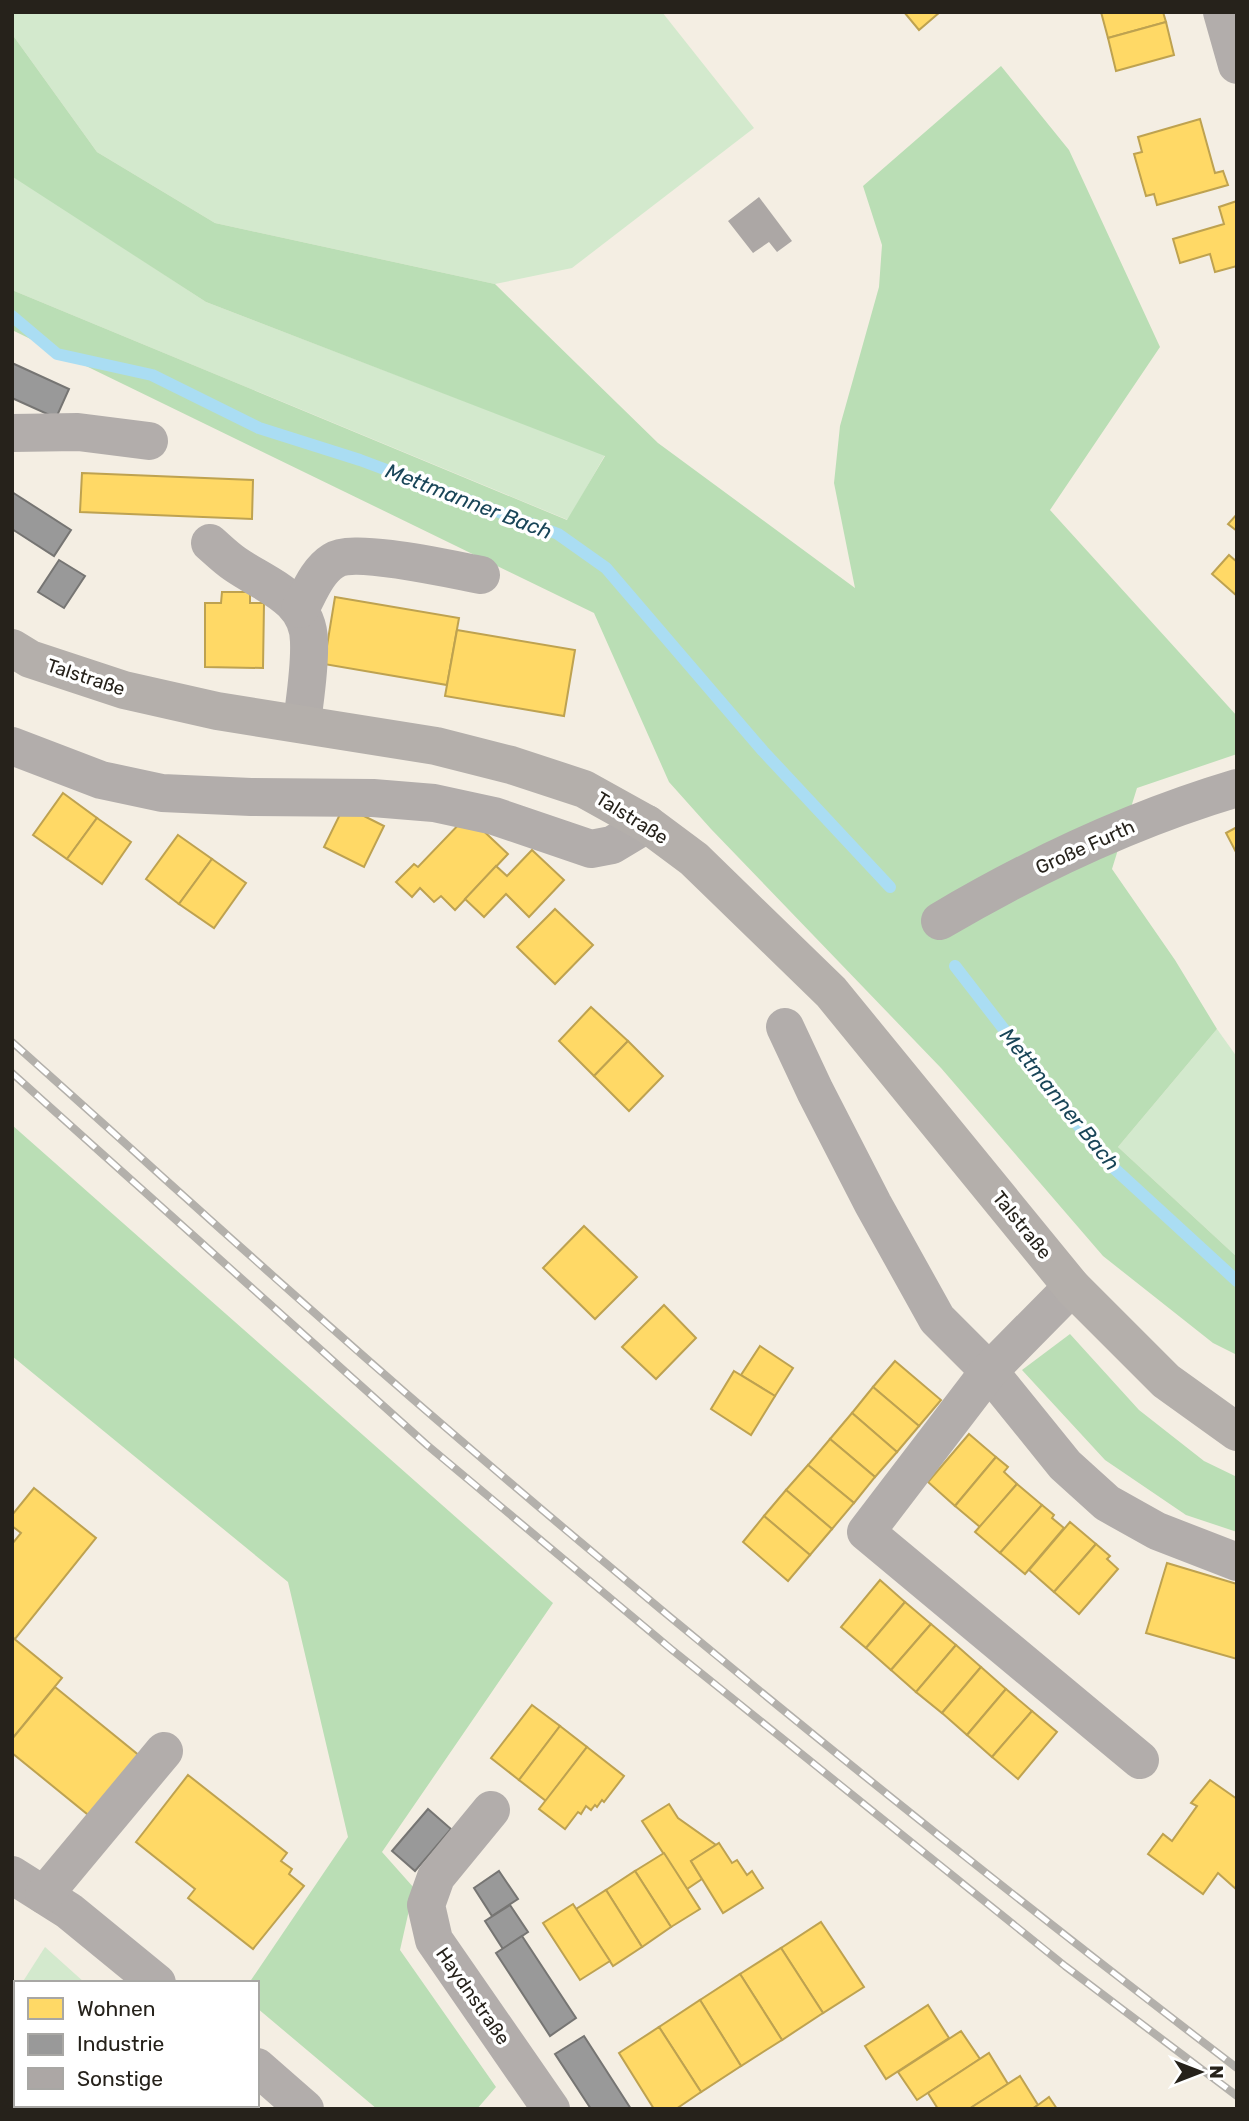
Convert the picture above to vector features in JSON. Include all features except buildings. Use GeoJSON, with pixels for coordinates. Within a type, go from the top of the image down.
{"type":"FeatureCollection","features":[{"type":"Feature","properties":{"kind":"main road","name":"Talstraße"},"geometry":{"type":"LineString","coordinates":[[12,648],[30,659],[124,690],[217,711],[436,746],[511,765],[584,789],[647,824],[694,859],[831,992],[1072,1287],[1166,1381],[1237,1432]]}},
{"type":"Feature","properties":{"kind":"street"},"geometry":{"type":"LineString","coordinates":[[1222,12],[1237,65]]}},
{"type":"Feature","properties":{"kind":"street"},"geometry":{"type":"LineString","coordinates":[[12,433],[78,432],[149,441]]}},
{"type":"Feature","properties":{"kind":"street"},"geometry":{"type":"LineString","coordinates":[[210,543],[235,564],[274,586],[300,609],[308,627],[310,642],[302,723]]}},
{"type":"Feature","properties":{"kind":"street"},"geometry":{"type":"LineString","coordinates":[[300,609],[325,566],[337,558],[361,555],[481,575]]}},
{"type":"Feature","properties":{"kind":"street"},"geometry":{"type":"LineString","coordinates":[[12,746],[101,780],[162,793],[373,798],[434,803],[494,816],[592,849],[612,845],[647,824]]}},
{"type":"Feature","properties":{"kind":"street","name":"Große Furth"},"geometry":{"type":"LineString","coordinates":[[940,921],[1045,863],[1182,804],[1237,788]]}},
{"type":"Feature","properties":{"kind":"street"},"geometry":{"type":"LineString","coordinates":[[785,1027],[873,1204],[937,1320],[989,1371],[1065,1465],[1107,1503],[1157,1531],[1237,1562]]}},
{"type":"Feature","properties":{"kind":"street"},"geometry":{"type":"LineString","coordinates":[[1072,1287],[989,1371],[866,1532],[1140,1760]]}},
{"type":"Feature","properties":{"kind":"street"},"geometry":{"type":"LineString","coordinates":[[44,1895],[164,1751]]}},
{"type":"Feature","properties":{"kind":"street","name":"Haydnstraße"},"geometry":{"type":"LineString","coordinates":[[491,1810],[436,1877],[426,1905],[434,1940],[551,2109]]}},
{"type":"Feature","properties":{"kind":"street"},"geometry":{"type":"LineString","coordinates":[[12,1875],[69,1912],[155,1981]]}},
{"type":"Feature","properties":{"kind":"street"},"geometry":{"type":"LineString","coordinates":[[259,2069],[300,2107]]}},
{"type":"Feature","properties":{"kind":"green space"},"geometry":{"type":"Polygon","coordinates":[[[12,12],[662,12],[754,128],[572,268],[495,284],[215,223],[97,152],[12,34],[12,12]]]}},
{"type":"Feature","properties":{"kind":"green space"},"geometry":{"type":"Polygon","coordinates":[[[12,34],[97,152],[215,223],[495,284],[658,443],[855,588],[834,483],[840,426],[879,287],[882,245],[863,186],[1001,66],[1069,150],[1160,347],[1050,510],[1237,716],[1237,754],[1137,788],[1112,869],[1175,960],[1217,1029],[1118,1147],[1237,1257],[1237,1355],[1213,1343],[1103,1256],[941,1068],[669,782],[594,613],[12,330],[12,290],[567,520],[605,456],[206,302],[13,177],[12,34]]]}},
{"type":"Feature","properties":{"kind":"green space"},"geometry":{"type":"Polygon","coordinates":[[[12,175],[206,302],[605,455],[568,520],[12,290],[12,175]]]}},
{"type":"Feature","properties":{"kind":"green space"},"geometry":{"type":"Polygon","coordinates":[[[1217,1029],[1237,1057],[1237,1257],[1118,1147],[1217,1029]]]}},
{"type":"Feature","properties":{"kind":"green space"},"geometry":{"type":"Polygon","coordinates":[[[12,1125],[553,1603],[382,1852],[414,1888],[400,1950],[496,2087],[477,2109],[377,2109],[259,2010],[259,1981],[250,1981],[348,1837],[288,1582],[12,1356],[12,1125]]]}},
{"type":"Feature","properties":{"kind":"green space"},"geometry":{"type":"Polygon","coordinates":[[[1070,1334],[1139,1410],[1204,1461],[1237,1477],[1237,1532],[1186,1515],[1105,1460],[1022,1370],[1070,1334]]]}},
{"type":"Feature","properties":{"kind":"green space"},"geometry":{"type":"Polygon","coordinates":[[[45,1947],[83,1981],[23,1981],[45,1947]]]}},
{"type":"Feature","properties":{"kind":"green space"},"geometry":{"type":"Polygon","coordinates":[[[14,1996],[14,2048],[12,2047],[14,1996]]]}},
{"type":"Feature","properties":{"kind":"green space"},"geometry":{"type":"Polygon","coordinates":[[[88,2107],[226,2107],[225,2109],[88,2107]]]}},
{"type":"Feature","properties":{"kind":"waterway","name":"Mettmanner Bach"},"geometry":{"type":"LineString","coordinates":[[12,316],[57,354],[152,375],[259,428],[360,460],[558,534],[606,568],[763,751],[890,887]]}},
{"type":"Feature","properties":{"kind":"waterway","name":"Mettmanner Bach"},"geometry":{"type":"LineString","coordinates":[[955,966],[1105,1160],[1237,1281]]}},
{"type":"Feature","properties":{"kind":"railway"},"geometry":{"type":"LineString","coordinates":[[12,1042],[389,1379],[541,1509],[935,1833],[1237,2068]]}},
{"type":"Feature","properties":{"kind":"railway"},"geometry":{"type":"LineString","coordinates":[[12,1073],[427,1445],[671,1649],[1065,1966],[1237,2096]]}}]}
